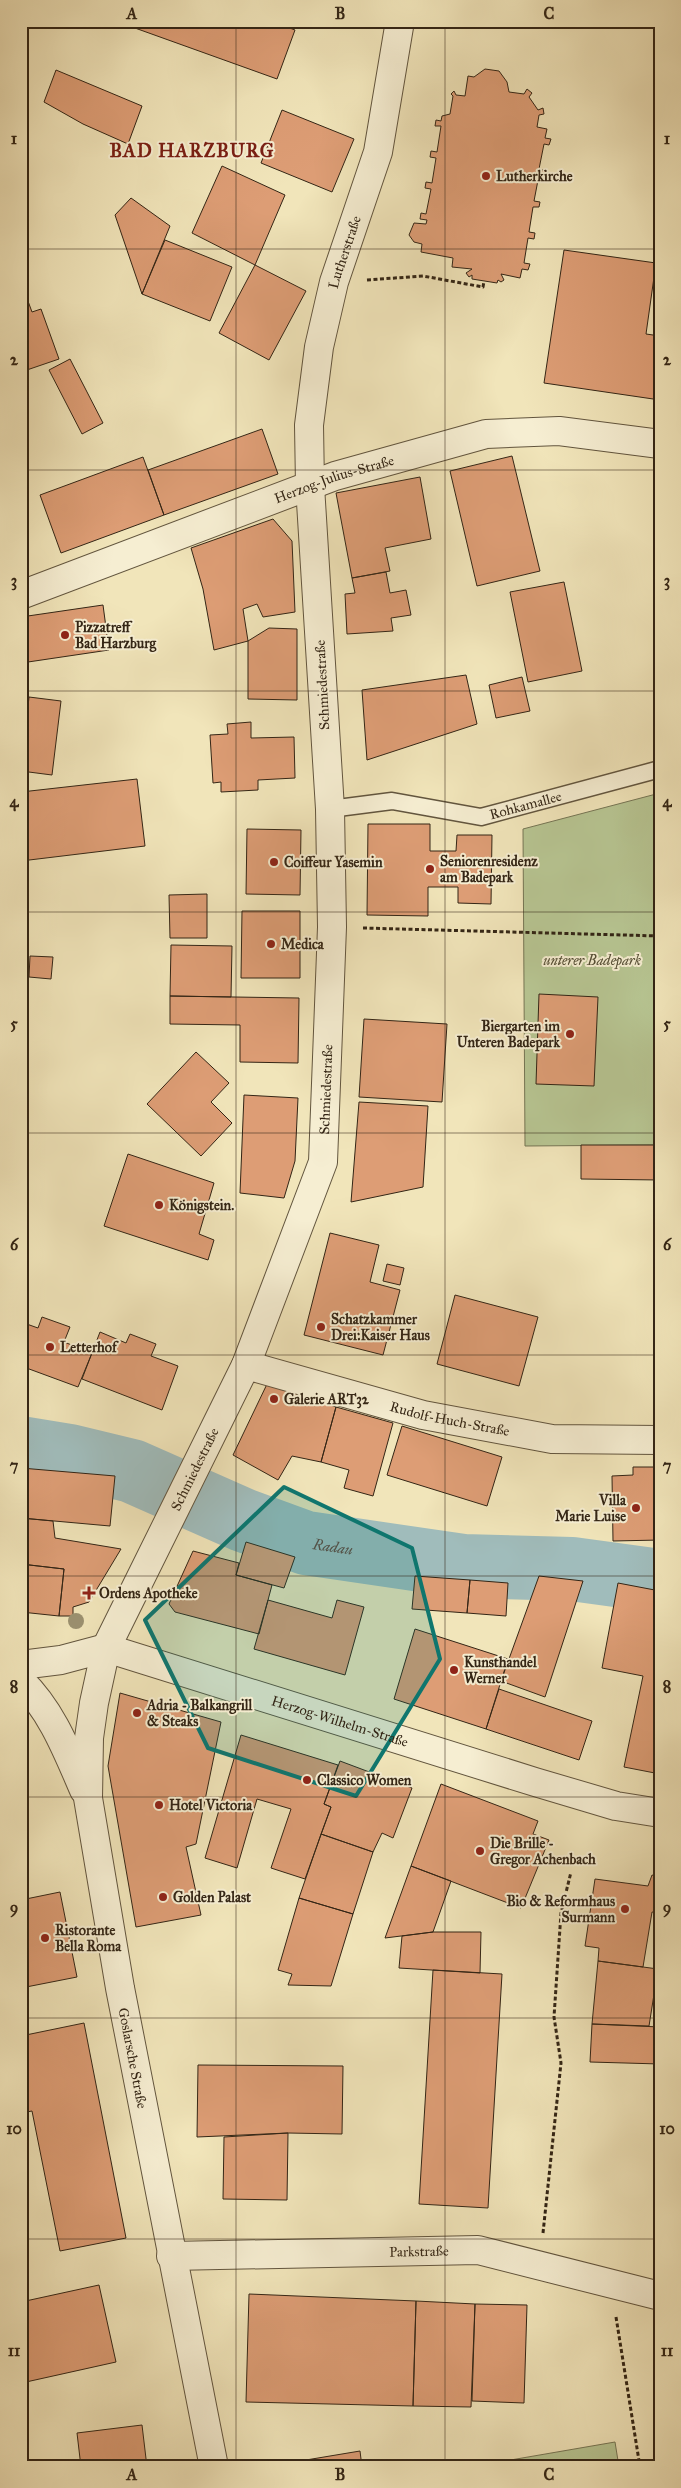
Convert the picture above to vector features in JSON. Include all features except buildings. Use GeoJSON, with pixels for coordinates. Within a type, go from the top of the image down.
{"type":"FeatureCollection","features":[{"type":"Feature","properties":{"kind":"street","name":"Lutherstraße"},"geometry":{"type":"LineString","coordinates":[[310,486],[309,425],[319,347],[334,282],[378,152],[400,21]]}},
{"type":"Feature","properties":{"kind":"street","name":"Herzog-Julius-Straße"},"geometry":{"type":"LineString","coordinates":[[21,595],[335,476],[486,434],[559,431],[660,444]]}},
{"type":"Feature","properties":{"kind":"street","name":"Schmiedestraße"},"geometry":{"type":"LineString","coordinates":[[106,1648],[246,1365],[323,1162],[332,927],[330,809],[310,486]]}},
{"type":"Feature","properties":{"kind":"street","name":"Rudolf-Huch-Straße"},"geometry":{"type":"LineString","coordinates":[[246,1365],[423,1415],[552,1439],[660,1440]]}},
{"type":"Feature","properties":{"kind":"street"},"geometry":{"type":"LineString","coordinates":[[21,1665],[61,1660],[106,1648]]}},
{"type":"Feature","properties":{"kind":"street","name":"Goslarsche Straße"},"geometry":{"type":"LineString","coordinates":[[106,1648],[94,1703],[89,1738],[88,1798],[120,1988],[171,2256],[214,2467]]}},
{"type":"Feature","properties":{"kind":"street","name":"Herzog-Wilhelm-Straße"},"geometry":{"type":"LineString","coordinates":[[106,1648],[535,1782],[616,1806],[660,1814]]}},
{"type":"Feature","properties":{"kind":"street"},"geometry":{"type":"LineString","coordinates":[[21,1681],[38,1697],[62,1739],[88,1798]]}},
{"type":"Feature","properties":{"kind":"street","name":"Parkstraße"},"geometry":{"type":"LineString","coordinates":[[171,2256],[478,2250],[660,2296]]}},
{"type":"Feature","properties":{"kind":"lane","name":"Rohkamallee"},"geometry":{"type":"LineString","coordinates":[[330,809],[392,801],[482,817],[660,769]]}},
{"type":"Feature","properties":{"kind":"path"},"geometry":{"type":"LineString","coordinates":[[334,282],[422,276],[482,287],[484,281]]}},
{"type":"Feature","properties":{"kind":"path"},"geometry":{"type":"LineString","coordinates":[[332,927],[660,936]]}},
{"type":"Feature","properties":{"kind":"path"},"geometry":{"type":"LineString","coordinates":[[540,2266],[561,2063],[554,2017],[561,1913],[571,1872]]}},
{"type":"Feature","properties":{"kind":"path"},"geometry":{"type":"LineString","coordinates":[[610,2283],[640,2467]]}},
{"type":"Feature","properties":{"kind":"highlighted area"},"geometry":{"type":"Polygon","coordinates":[[[284,1487],[412,1548],[440,1659],[356,1796],[208,1748],[145,1620],[284,1487]]]}},
{"type":"Feature","properties":{"kind":"green space","name":"unterer Badepark"},"geometry":{"type":"Polygon","coordinates":[[[660,793],[660,1145],[525,1146],[523,829],[660,793]]]}},
{"type":"Feature","properties":{"kind":"green space"},"geometry":{"type":"Polygon","coordinates":[[[615,2442],[619,2467],[470,2467],[615,2442]]]}},
{"type":"Feature","properties":{"kind":"waterway","name":"Radau"},"geometry":{"type":"LineString","coordinates":[[21,1448],[70,1456],[132,1471],[243,1520],[306,1543],[463,1566],[572,1569],[660,1581]]}},
{"type":"Feature","properties":{"kind":"place","name":"Lutherkirche"},"geometry":{"type":"Point","coordinates":[486,176]}},
{"type":"Feature","properties":{"kind":"place","name":"Pizzatreff Bad Harzburg"},"geometry":{"type":"Point","coordinates":[65,635]}},
{"type":"Feature","properties":{"kind":"place","name":"Coiffeur Yasemin"},"geometry":{"type":"Point","coordinates":[274,862]}},
{"type":"Feature","properties":{"kind":"place","name":"Seniorenresidenz am Badepark"},"geometry":{"type":"Point","coordinates":[430,869]}},
{"type":"Feature","properties":{"kind":"place","name":"Medica"},"geometry":{"type":"Point","coordinates":[271,944]}},
{"type":"Feature","properties":{"kind":"place","name":"Biergarten im Unteren Badepark"},"geometry":{"type":"Point","coordinates":[570,1034]}},
{"type":"Feature","properties":{"kind":"place","name":"Königstein."},"geometry":{"type":"Point","coordinates":[159,1205]}},
{"type":"Feature","properties":{"kind":"place","name":"Schatzkammer Drei:Kaiser Haus"},"geometry":{"type":"Point","coordinates":[321,1327]}},
{"type":"Feature","properties":{"kind":"place","name":"Letterhof"},"geometry":{"type":"Point","coordinates":[50,1347]}},
{"type":"Feature","properties":{"kind":"place","name":"Galerie ART32"},"geometry":{"type":"Point","coordinates":[274,1399]}},
{"type":"Feature","properties":{"kind":"place","name":"Villa Marie Luise"},"geometry":{"type":"Point","coordinates":[636,1508]}},
{"type":"Feature","properties":{"kind":"place","name":"Ordens Apotheke"},"geometry":{"type":"Point","coordinates":[89,1593]}},
{"type":"Feature","properties":{"kind":"place","name":"Kunsthandel Werner"},"geometry":{"type":"Point","coordinates":[454,1670]}},
{"type":"Feature","properties":{"kind":"place","name":"Adria - Balkangrill & Steaks"},"geometry":{"type":"Point","coordinates":[137,1713]}},
{"type":"Feature","properties":{"kind":"place","name":"Classico Women"},"geometry":{"type":"Point","coordinates":[307,1780]}},
{"type":"Feature","properties":{"kind":"place","name":"Hotel Victoria"},"geometry":{"type":"Point","coordinates":[159,1805]}},
{"type":"Feature","properties":{"kind":"place","name":"Die Brille - Gregor Achenbach"},"geometry":{"type":"Point","coordinates":[480,1851]}},
{"type":"Feature","properties":{"kind":"place","name":"Golden Palast"},"geometry":{"type":"Point","coordinates":[163,1897]}},
{"type":"Feature","properties":{"kind":"place","name":"Bio & Reformhaus Surmann"},"geometry":{"type":"Point","coordinates":[625,1909]}},
{"type":"Feature","properties":{"kind":"place","name":"Ristorante Bella Roma"},"geometry":{"type":"Point","coordinates":[45,1938]}},
{"type":"Feature","properties":{"kind":"district","name":"BAD HARZBURG"},"geometry":{"type":"Point","coordinates":[192,150]}}]}
